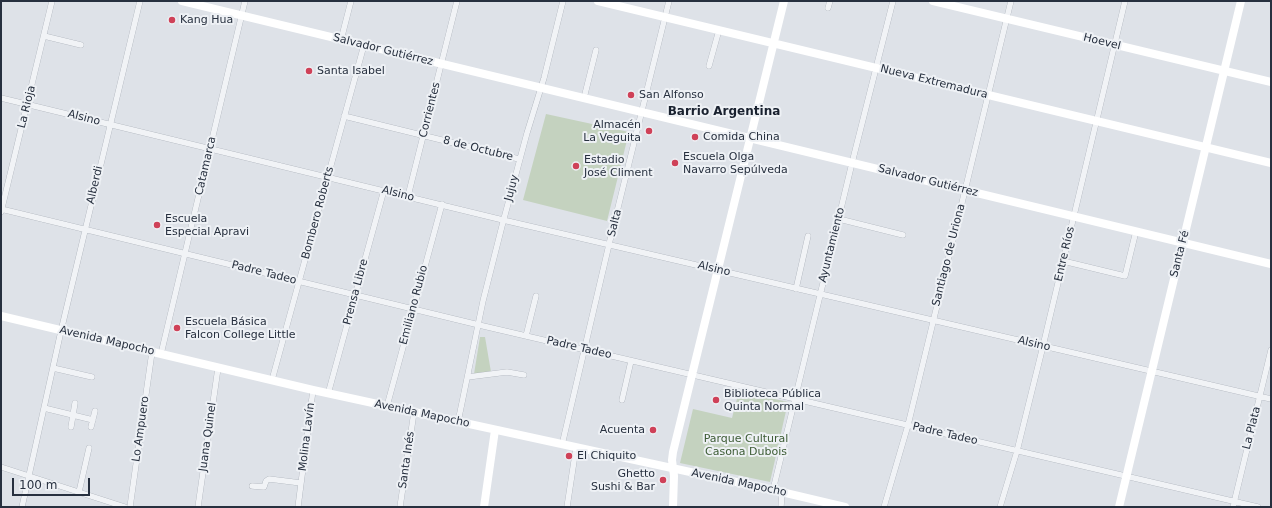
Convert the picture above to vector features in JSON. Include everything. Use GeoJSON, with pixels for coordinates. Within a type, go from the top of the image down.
{"type":"FeatureCollection","features":[{"type":"Feature","properties":{"kind":"main road","name":"Salvador Gutiérrez"},"geometry":{"type":"LineString","coordinates":[[182,1],[1271,264]]}},
{"type":"Feature","properties":{"kind":"main road","name":"Nueva Extremadura"},"geometry":{"type":"LineString","coordinates":[[598,1],[1271,163]]}},
{"type":"Feature","properties":{"kind":"main road"},"geometry":{"type":"LineString","coordinates":[[673,507],[673,452],[784,1]]}},
{"type":"Feature","properties":{"kind":"main road","name":"Hoevel"},"geometry":{"type":"LineString","coordinates":[[933,1],[1271,82]]}},
{"type":"Feature","properties":{"kind":"main road","name":"Santa Fé"},"geometry":{"type":"LineString","coordinates":[[1119,507],[1242,1]]}},
{"type":"Feature","properties":{"kind":"main road","name":"Avenida Mapocho"},"geometry":{"type":"LineString","coordinates":[[1,316],[328,394],[774,490],[845,507]]}},
{"type":"Feature","properties":{"kind":"main road"},"geometry":{"type":"LineString","coordinates":[[484,507],[495,430]]}},
{"type":"Feature","properties":{"kind":"street","name":"La Rioja"},"geometry":{"type":"LineString","coordinates":[[1,210],[52,1]]}},
{"type":"Feature","properties":{"kind":"street","name":"Alberdi"},"geometry":{"type":"LineString","coordinates":[[22,507],[61,330],[140,1]]}},
{"type":"Feature","properties":{"kind":"street","name":"Catamarca"},"geometry":{"type":"LineString","coordinates":[[161,354],[245,1]]}},
{"type":"Feature","properties":{"kind":"street"},"geometry":{"type":"LineString","coordinates":[[342,40],[351,1]]}},
{"type":"Feature","properties":{"kind":"street","name":"Corrientes"},"geometry":{"type":"LineString","coordinates":[[408,196],[457,1]]}},
{"type":"Feature","properties":{"kind":"street","name":"Jujuy"},"geometry":{"type":"LineString","coordinates":[[458,422],[483,301],[503,220],[519,159],[541,88],[563,1]]}},
{"type":"Feature","properties":{"kind":"street","name":"Salta"},"geometry":{"type":"LineString","coordinates":[[562,445],[609,244],[669,1]]}},
{"type":"Feature","properties":{"kind":"street"},"geometry":{"type":"LineString","coordinates":[[828,8],[830,1]]}},
{"type":"Feature","properties":{"kind":"street","name":"Ayuntamiento"},"geometry":{"type":"LineString","coordinates":[[774,490],[852,163],[893,1]]}},
{"type":"Feature","properties":{"kind":"street","name":"Santiago de Uriona"},"geometry":{"type":"LineString","coordinates":[[884,507],[908,425],[1010,1]]}},
{"type":"Feature","properties":{"kind":"street","name":"Entre Ríos"},"geometry":{"type":"LineString","coordinates":[[1000,507],[1017,451],[1043,346],[1125,1]]}},
{"type":"Feature","properties":{"kind":"street"},"geometry":{"type":"LineString","coordinates":[[710,66],[719,30]]}},
{"type":"Feature","properties":{"kind":"street"},"geometry":{"type":"LineString","coordinates":[[44,36],[81,45]]}},
{"type":"Feature","properties":{"kind":"street","name":"Bombero Roberts"},"geometry":{"type":"LineString","coordinates":[[272,380],[364,45]]}},
{"type":"Feature","properties":{"kind":"street"},"geometry":{"type":"LineString","coordinates":[[584,98],[596,50]]}},
{"type":"Feature","properties":{"kind":"street","name":"Alsino"},"geometry":{"type":"LineString","coordinates":[[1,98],[503,220],[1271,400]]}},
{"type":"Feature","properties":{"kind":"street","name":"8 de Octubre"},"geometry":{"type":"LineString","coordinates":[[344,116],[519,159]]}},
{"type":"Feature","properties":{"kind":"street","name":"Prensa Libre"},"geometry":{"type":"LineString","coordinates":[[328,394],[384,190]]}},
{"type":"Feature","properties":{"kind":"street","name":"Emiliano Rubio"},"geometry":{"type":"LineString","coordinates":[[387,406],[442,204]]}},
{"type":"Feature","properties":{"kind":"street","name":"Padre Tadeo"},"geometry":{"type":"LineString","coordinates":[[1,210],[631,361],[1126,476],[1234,504],[1258,507]]}},
{"type":"Feature","properties":{"kind":"street"},"geometry":{"type":"LineString","coordinates":[[839,220],[903,235]]}},
{"type":"Feature","properties":{"kind":"street"},"geometry":{"type":"LineString","coordinates":[[1063,262],[1125,276],[1136,231]]}},
{"type":"Feature","properties":{"kind":"street"},"geometry":{"type":"LineString","coordinates":[[796,288],[808,236]]}},
{"type":"Feature","properties":{"kind":"street"},"geometry":{"type":"LineString","coordinates":[[526,336],[536,296]]}},
{"type":"Feature","properties":{"kind":"street","name":"La Plata"},"geometry":{"type":"LineString","coordinates":[[1234,504],[1271,350]]}},
{"type":"Feature","properties":{"kind":"street","name":"Lo Ampuero"},"geometry":{"type":"LineString","coordinates":[[130,507],[152,352]]}},
{"type":"Feature","properties":{"kind":"street"},"geometry":{"type":"LineString","coordinates":[[622,400],[631,361]]}},
{"type":"Feature","properties":{"kind":"street"},"geometry":{"type":"LineString","coordinates":[[53,368],[92,377]]}},
{"type":"Feature","properties":{"kind":"street","name":"Juana Quinel"},"geometry":{"type":"LineString","coordinates":[[198,507],[218,368]]}},
{"type":"Feature","properties":{"kind":"street"},"geometry":{"type":"LineString","coordinates":[[468,377],[507,372],[524,376]]}},
{"type":"Feature","properties":{"kind":"street","name":"Molina Lavín"},"geometry":{"type":"LineString","coordinates":[[298,507],[313,390]]}},
{"type":"Feature","properties":{"kind":"street"},"geometry":{"type":"LineString","coordinates":[[71,427],[76,403]]}},
{"type":"Feature","properties":{"kind":"street"},"geometry":{"type":"LineString","coordinates":[[44,408],[93,420]]}},
{"type":"Feature","properties":{"kind":"street"},"geometry":{"type":"LineString","coordinates":[[92,427],[95,411]]}},
{"type":"Feature","properties":{"kind":"street","name":"Santa Inés"},"geometry":{"type":"LineString","coordinates":[[400,507],[414,412]]}},
{"type":"Feature","properties":{"kind":"street"},"geometry":{"type":"LineString","coordinates":[[79,492],[89,448]]}},
{"type":"Feature","properties":{"kind":"street"},"geometry":{"type":"LineString","coordinates":[[567,507],[576,448]]}},
{"type":"Feature","properties":{"kind":"street"},"geometry":{"type":"LineString","coordinates":[[1,467],[125,507]]}},
{"type":"Feature","properties":{"kind":"street","name":"Molina Lavín"},"geometry":{"type":"LineString","coordinates":[[252,486],[264,487],[266,481],[269,479],[301,483]]}},
{"type":"Feature","properties":{"kind":"street"},"geometry":{"type":"LineString","coordinates":[[780,507],[782,492]]}},
{"type":"Feature","properties":{"kind":"green space","name":"Estadio José Climent"},"geometry":{"type":"Polygon","coordinates":[[[546,114],[629,132],[607,221],[523,200],[546,114]]]}},
{"type":"Feature","properties":{"kind":"green space"},"geometry":{"type":"Polygon","coordinates":[[[480,337],[485,337],[491,372],[474,374],[480,337]]]}},
{"type":"Feature","properties":{"kind":"green space","name":"Parque Cultural Casona Dubois"},"geometry":{"type":"Polygon","coordinates":[[[739,391],[788,402],[770,482],[680,463],[693,409],[732,418],[739,391]]]}},
{"type":"Feature","properties":{"kind":"place","name":"Kang Hua"},"geometry":{"type":"Point","coordinates":[172,20]}},
{"type":"Feature","properties":{"kind":"place","name":"Santa Isabel"},"geometry":{"type":"Point","coordinates":[309,71]}},
{"type":"Feature","properties":{"kind":"place","name":"San Alfonso"},"geometry":{"type":"Point","coordinates":[631,95]}},
{"type":"Feature","properties":{"kind":"place","name":"Almacén La Veguita"},"geometry":{"type":"Point","coordinates":[649,131]}},
{"type":"Feature","properties":{"kind":"place","name":"Comida China"},"geometry":{"type":"Point","coordinates":[695,137]}},
{"type":"Feature","properties":{"kind":"place","name":"Escuela Olga Navarro Sepúlveda"},"geometry":{"type":"Point","coordinates":[675,163]}},
{"type":"Feature","properties":{"kind":"place","name":"Estadio José Climent"},"geometry":{"type":"Point","coordinates":[576,166]}},
{"type":"Feature","properties":{"kind":"place","name":"Escuela Especial Apravi"},"geometry":{"type":"Point","coordinates":[157,225]}},
{"type":"Feature","properties":{"kind":"place","name":"Escuela Básica Falcon College Little"},"geometry":{"type":"Point","coordinates":[177,328]}},
{"type":"Feature","properties":{"kind":"place","name":"Biblioteca Pública Quinta Normal"},"geometry":{"type":"Point","coordinates":[716,400]}},
{"type":"Feature","properties":{"kind":"place","name":"Acuenta"},"geometry":{"type":"Point","coordinates":[653,430]}},
{"type":"Feature","properties":{"kind":"place","name":"El Chiquito"},"geometry":{"type":"Point","coordinates":[569,456]}},
{"type":"Feature","properties":{"kind":"place","name":"Ghetto Sushi & Bar"},"geometry":{"type":"Point","coordinates":[663,480]}},
{"type":"Feature","properties":{"kind":"district","name":"Barrio Argentina"},"geometry":{"type":"Point","coordinates":[724,112]}}]}
